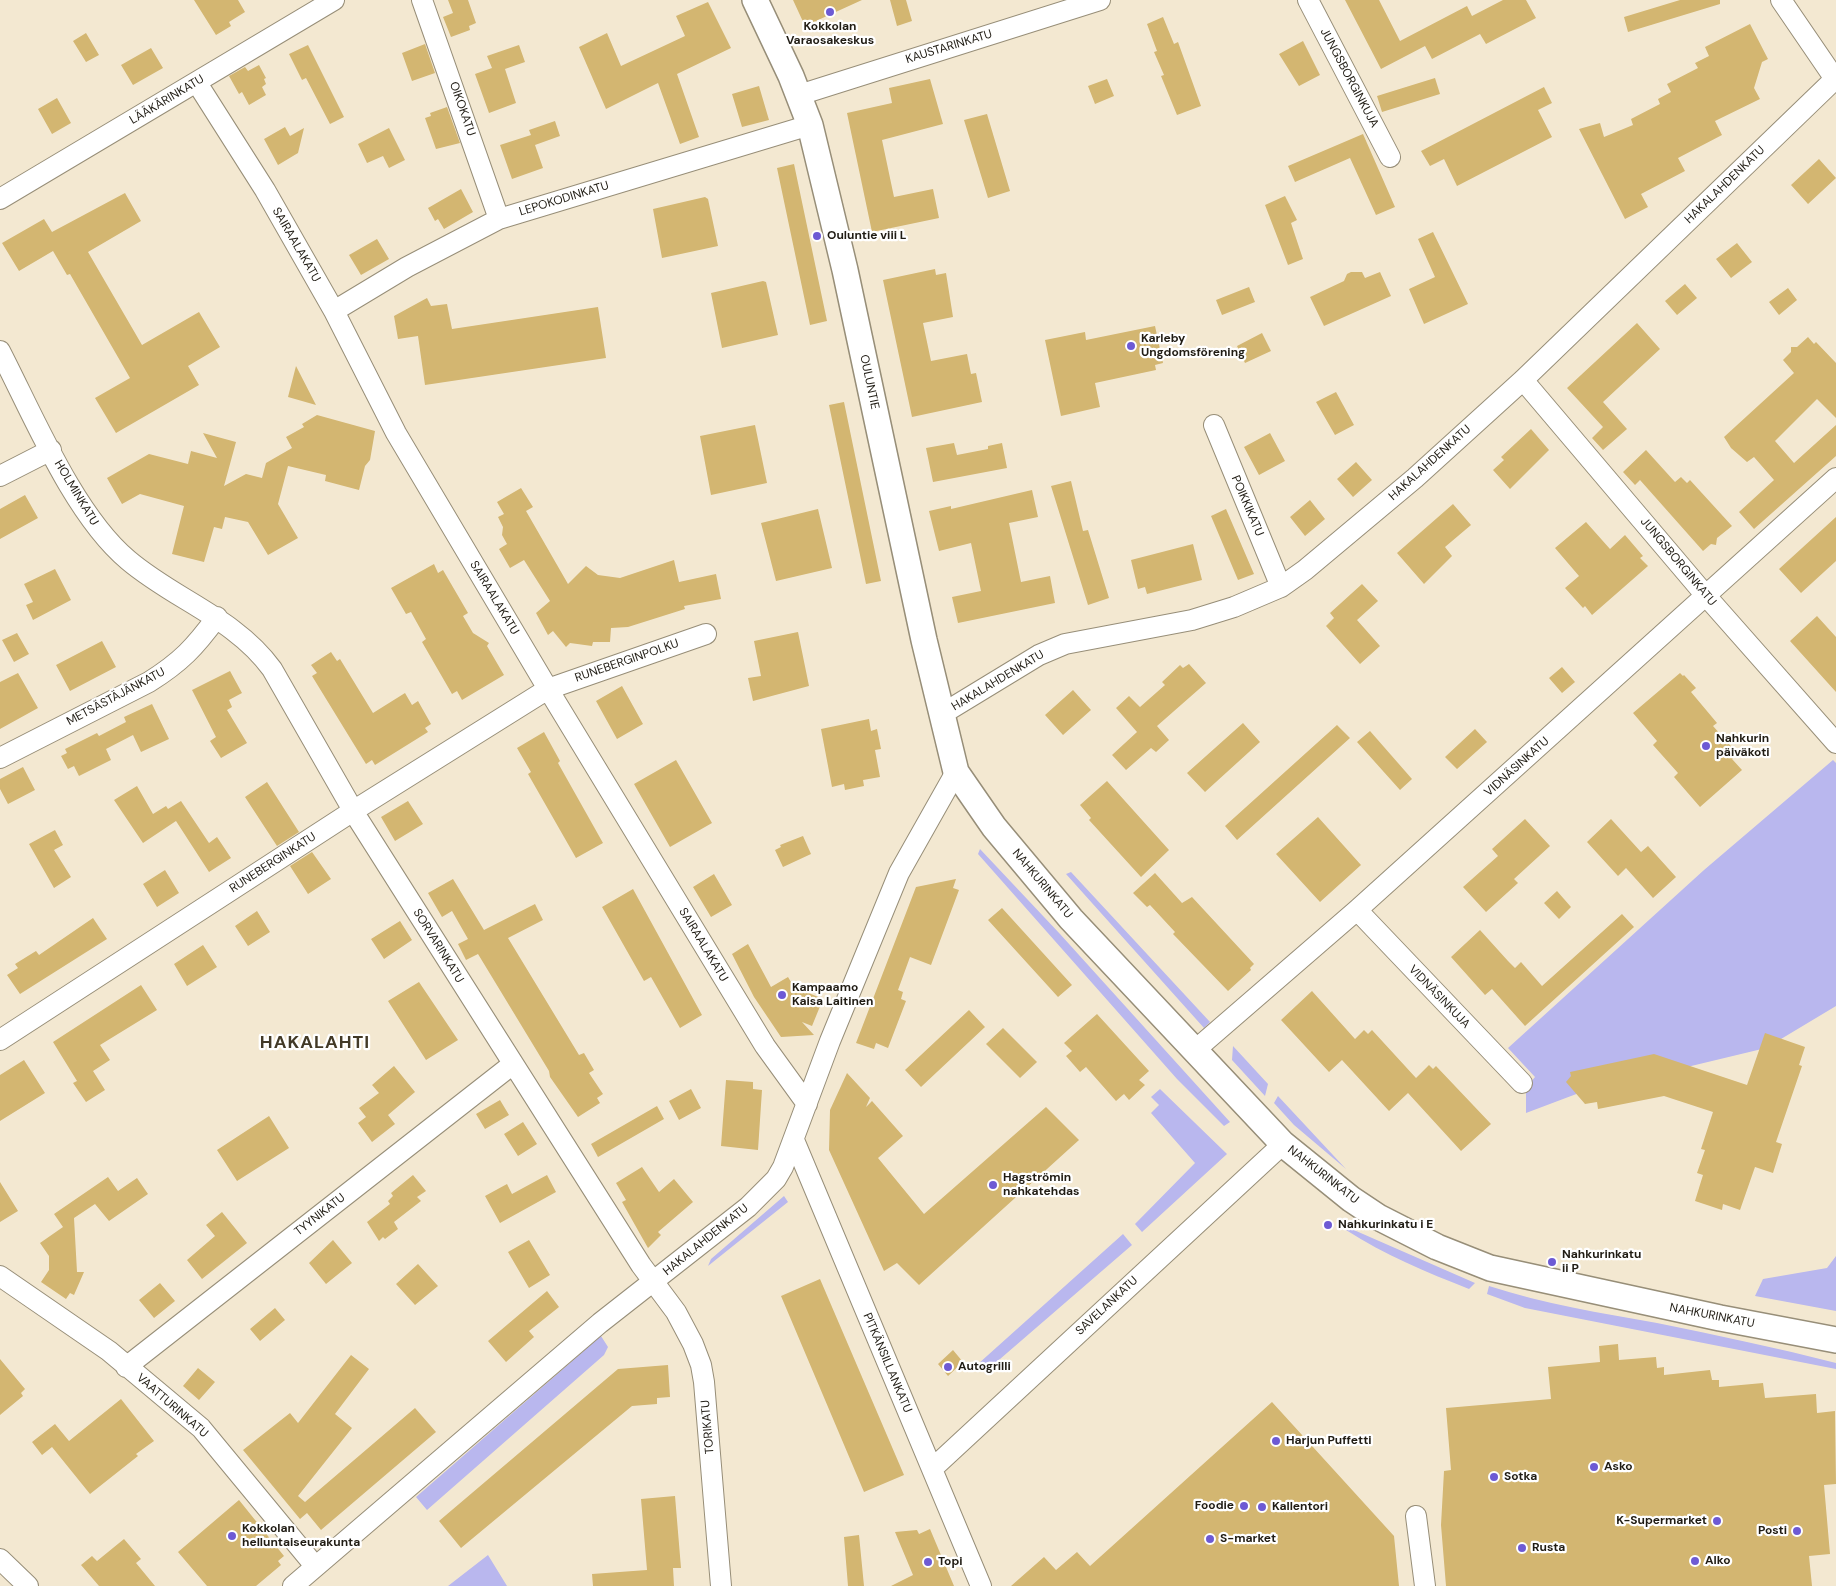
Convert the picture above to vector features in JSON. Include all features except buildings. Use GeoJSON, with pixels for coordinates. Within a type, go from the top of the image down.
{"type":"FeatureCollection","features":[{"type":"Feature","properties":{"kind":"main road","name":"OULUNTIE"},"geometry":{"type":"LineString","coordinates":[[755,0],[799,95],[810,125],[956,772]]}},
{"type":"Feature","properties":{"kind":"main road","name":"NAHKURINKATU"},"geometry":{"type":"LineString","coordinates":[[956,772],[994,827],[1071,919],[1284,1144],[1351,1199],[1378,1216],[1436,1247],[1490,1268],[1710,1316],[1836,1340]]}},
{"type":"Feature","properties":{"kind":"street","name":"LÄÄKÄRINKATU"},"geometry":{"type":"LineString","coordinates":[[0,199],[334,0]]}},
{"type":"Feature","properties":{"kind":"street","name":"OIKOKATU"},"geometry":{"type":"LineString","coordinates":[[422,0],[500,219]]}},
{"type":"Feature","properties":{"kind":"street","name":"KAUSTARINKATU"},"geometry":{"type":"LineString","coordinates":[[799,95],[1100,0]]}},
{"type":"Feature","properties":{"kind":"street","name":"JUNGSBORGINKUJA"},"geometry":{"type":"LineString","coordinates":[[1308,0],[1390,157]]}},
{"type":"Feature","properties":{"kind":"street"},"geometry":{"type":"LineString","coordinates":[[1781,0],[1836,79]]}},
{"type":"Feature","properties":{"kind":"street","name":"HAKALAHDENKATU"},"geometry":{"type":"LineString","coordinates":[[942,714],[1038,655],[1065,644],[1192,620],[1234,607],[1281,587],[1306,570],[1415,478],[1523,380],[1836,79]]}},
{"type":"Feature","properties":{"kind":"street","name":"SAIRAALAKATU"},"geometry":{"type":"LineString","coordinates":[[197,83],[265,190],[334,311],[396,433],[548,689],[765,1046],[807,1104]]}},
{"type":"Feature","properties":{"kind":"street","name":"LEPOKODINKATU"},"geometry":{"type":"LineString","coordinates":[[334,311],[407,266],[500,219],[810,125]]}},
{"type":"Feature","properties":{"kind":"street","name":"HOLMINKATU"},"geometry":{"type":"LineString","coordinates":[[0,351],[51,450],[98,530],[117,550],[144,573],[217,617]]}},
{"type":"Feature","properties":{"kind":"street","name":"JUNGSBORGINKATU"},"geometry":{"type":"LineString","coordinates":[[1523,380],[1706,597],[1836,743]]}},
{"type":"Feature","properties":{"kind":"street","name":"POIKKIKATU"},"geometry":{"type":"LineString","coordinates":[[1214,425],[1281,587]]}},
{"type":"Feature","properties":{"kind":"street"},"geometry":{"type":"LineString","coordinates":[[0,476],[51,450]]}},
{"type":"Feature","properties":{"kind":"street","name":"VIDNÄSINKATU"},"geometry":{"type":"LineString","coordinates":[[1194,1051],[1357,910],[1836,478]]}},
{"type":"Feature","properties":{"kind":"street","name":"METSÄSTÄJÄNKATU"},"geometry":{"type":"LineString","coordinates":[[0,758],[149,682],[171,668],[191,652],[217,617]]}},
{"type":"Feature","properties":{"kind":"street","name":"SORVARINKATU"},"geometry":{"type":"LineString","coordinates":[[217,617],[259,651],[268,663],[353,811],[654,1282]]}},
{"type":"Feature","properties":{"kind":"street","name":"RUNEBERGINPOLKU"},"geometry":{"type":"LineString","coordinates":[[548,689],[706,634]]}},
{"type":"Feature","properties":{"kind":"street","name":"RUNEBERGINKATU"},"geometry":{"type":"LineString","coordinates":[[0,1040],[353,811],[548,689]]}},
{"type":"Feature","properties":{"kind":"street","name":"HAKALAHDENKATU"},"geometry":{"type":"LineString","coordinates":[[292,1586],[600,1323],[748,1207],[776,1179],[794,1140],[830,1041],[899,873],[956,772]]}},
{"type":"Feature","properties":{"kind":"street","name":"VIDNÄSINKUJA"},"geometry":{"type":"LineString","coordinates":[[1357,910],[1522,1084]]}},
{"type":"Feature","properties":{"kind":"street","name":"TYYNIKATU"},"geometry":{"type":"LineString","coordinates":[[126,1367],[513,1064]]}},
{"type":"Feature","properties":{"kind":"street","name":"PITKÄNSILLANKATU"},"geometry":{"type":"LineString","coordinates":[[794,1140],[981,1586]]}},
{"type":"Feature","properties":{"kind":"street","name":"SAVELANKATU"},"geometry":{"type":"LineString","coordinates":[[932,1469],[1284,1144]]}},
{"type":"Feature","properties":{"kind":"street","name":"VAATTURINKATU"},"geometry":{"type":"LineString","coordinates":[[0,1276],[78,1328],[201,1428],[315,1566]]}},
{"type":"Feature","properties":{"kind":"street","name":"TORIKATU"},"geometry":{"type":"LineString","coordinates":[[654,1282],[684,1327],[701,1365],[721,1586]]}},
{"type":"Feature","properties":{"kind":"street"},"geometry":{"type":"LineString","coordinates":[[1416,1516],[1425,1586]]}},
{"type":"Feature","properties":{"kind":"street"},"geometry":{"type":"LineString","coordinates":[[0,1559],[28,1586]]}},
{"type":"Feature","properties":{"kind":"shaded area"},"geometry":{"type":"Polygon","coordinates":[[[1833,760],[1836,763],[1836,1006],[1766,1048],[1579,1093],[1526,1113],[1526,1088],[1535,1077],[1508,1048],[1704,870],[1833,760]]]}},
{"type":"Feature","properties":{"kind":"shaded area"},"geometry":{"type":"Polygon","coordinates":[[[980,849],[1060,934],[1230,1122],[1224,1126],[1177,1079],[978,854],[980,849]]]}},
{"type":"Feature","properties":{"kind":"shaded area"},"geometry":{"type":"Polygon","coordinates":[[[1071,872],[1210,1022],[1204,1028],[1066,874],[1071,872]]]}},
{"type":"Feature","properties":{"kind":"shaded area"},"geometry":{"type":"Polygon","coordinates":[[[1233,1046],[1268,1084],[1265,1096],[1232,1060],[1233,1046]]]}},
{"type":"Feature","properties":{"kind":"shaded area"},"geometry":{"type":"Polygon","coordinates":[[[1160,1089],[1227,1154],[1142,1232],[1135,1224],[1195,1163],[1151,1113],[1159,1105],[1151,1097],[1160,1089]]]}},
{"type":"Feature","properties":{"kind":"shaded area"},"geometry":{"type":"Polygon","coordinates":[[[1278,1096],[1346,1169],[1294,1125],[1274,1103],[1278,1096]]]}},
{"type":"Feature","properties":{"kind":"shaded area"},"geometry":{"type":"Polygon","coordinates":[[[784,1196],[788,1202],[708,1266],[711,1259],[784,1196]]]}},
{"type":"Feature","properties":{"kind":"shaded area"},"geometry":{"type":"Polygon","coordinates":[[[1347,1227],[1475,1283],[1469,1289],[1421,1269],[1361,1239],[1346,1230],[1347,1227]]]}},
{"type":"Feature","properties":{"kind":"shaded area"},"geometry":{"type":"Polygon","coordinates":[[[1123,1234],[1132,1245],[985,1372],[978,1364],[1123,1234]]]}},
{"type":"Feature","properties":{"kind":"shaded area"},"geometry":{"type":"Polygon","coordinates":[[[1836,1256],[1836,1311],[1755,1296],[1763,1279],[1827,1268],[1836,1256]]]}},
{"type":"Feature","properties":{"kind":"shaded area"},"geometry":{"type":"Polygon","coordinates":[[[1489,1286],[1552,1303],[1792,1352],[1836,1363],[1836,1369],[1525,1308],[1487,1294],[1489,1286]]]}},
{"type":"Feature","properties":{"kind":"shaded area"},"geometry":{"type":"Polygon","coordinates":[[[601,1336],[608,1347],[604,1355],[427,1510],[416,1497],[601,1336]]]}},
{"type":"Feature","properties":{"kind":"shaded area"},"geometry":{"type":"Polygon","coordinates":[[[488,1555],[507,1586],[448,1586],[488,1555]]]}},
{"type":"Feature","properties":{"kind":"place","name":"Kokkolan Varaosakeskus"},"geometry":{"type":"Point","coordinates":[830,12]}},
{"type":"Feature","properties":{"kind":"place","name":"Ouluntie viii L"},"geometry":{"type":"Point","coordinates":[817,236]}},
{"type":"Feature","properties":{"kind":"place","name":"Karleby Ungdomsförening"},"geometry":{"type":"Point","coordinates":[1131,346]}},
{"type":"Feature","properties":{"kind":"place","name":"Nahkurin päiväkoti"},"geometry":{"type":"Point","coordinates":[1706,746]}},
{"type":"Feature","properties":{"kind":"place","name":"Kampaamo Kaisa Laitinen"},"geometry":{"type":"Point","coordinates":[782,995]}},
{"type":"Feature","properties":{"kind":"place","name":"Hagströmin nahkatehdas"},"geometry":{"type":"Point","coordinates":[993,1185]}},
{"type":"Feature","properties":{"kind":"place","name":"Nahkurinkatu i E"},"geometry":{"type":"Point","coordinates":[1328,1225]}},
{"type":"Feature","properties":{"kind":"place","name":"Nahkurinkatu ii P"},"geometry":{"type":"Point","coordinates":[1552,1262]}},
{"type":"Feature","properties":{"kind":"place","name":"Autogrilli"},"geometry":{"type":"Point","coordinates":[948,1367]}},
{"type":"Feature","properties":{"kind":"place","name":"Harjun Puffetti"},"geometry":{"type":"Point","coordinates":[1276,1441]}},
{"type":"Feature","properties":{"kind":"place","name":"Asko"},"geometry":{"type":"Point","coordinates":[1594,1467]}},
{"type":"Feature","properties":{"kind":"place","name":"Sotka"},"geometry":{"type":"Point","coordinates":[1494,1477]}},
{"type":"Feature","properties":{"kind":"place","name":"Foodie"},"geometry":{"type":"Point","coordinates":[1244,1506]}},
{"type":"Feature","properties":{"kind":"place","name":"Kallentori"},"geometry":{"type":"Point","coordinates":[1262,1507]}},
{"type":"Feature","properties":{"kind":"place","name":"K-Supermarket"},"geometry":{"type":"Point","coordinates":[1717,1521]}},
{"type":"Feature","properties":{"kind":"place","name":"Posti"},"geometry":{"type":"Point","coordinates":[1797,1531]}},
{"type":"Feature","properties":{"kind":"place","name":"Kokkolan helluntaiseurakunta"},"geometry":{"type":"Point","coordinates":[232,1536]}},
{"type":"Feature","properties":{"kind":"place","name":"S-market"},"geometry":{"type":"Point","coordinates":[1210,1539]}},
{"type":"Feature","properties":{"kind":"place","name":"Rusta"},"geometry":{"type":"Point","coordinates":[1522,1548]}},
{"type":"Feature","properties":{"kind":"place","name":"Alko"},"geometry":{"type":"Point","coordinates":[1695,1561]}},
{"type":"Feature","properties":{"kind":"place","name":"Topi"},"geometry":{"type":"Point","coordinates":[928,1562]}},
{"type":"Feature","properties":{"kind":"district","name":"HAKALAHTI"},"geometry":{"type":"Point","coordinates":[315,1043]}}]}
